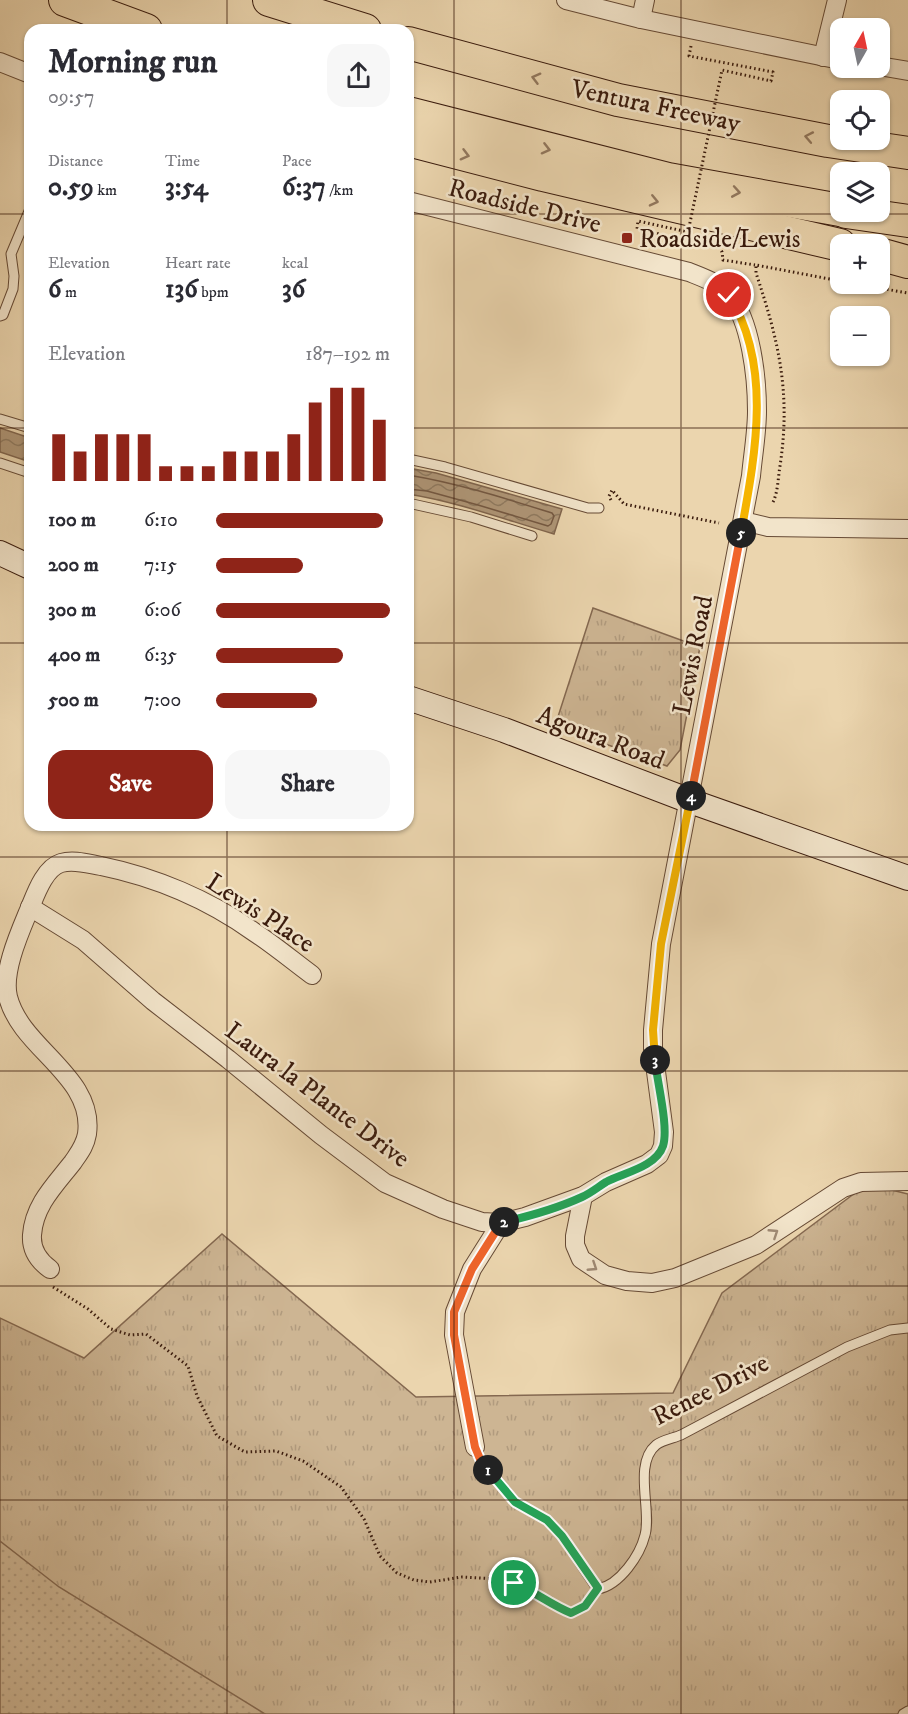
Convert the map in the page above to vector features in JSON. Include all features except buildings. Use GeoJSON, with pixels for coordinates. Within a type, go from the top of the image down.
{"type":"FeatureCollection","features":[{"type":"Feature","properties":{"kind":"highway"},"geometry":{"type":"LineString","coordinates":[[65,0],[130,24]]}},
{"type":"Feature","properties":{"kind":"highway"},"geometry":{"type":"LineString","coordinates":[[269,0],[346,24]]}},
{"type":"Feature","properties":{"kind":"highway","name":"Ventura Freeway"},"geometry":{"type":"LineString","coordinates":[[414,45],[618,100],[828,141],[908,153]]}},
{"type":"Feature","properties":{"kind":"highway"},"geometry":{"type":"LineString","coordinates":[[414,115],[668,179],[830,208]]}},
{"type":"Feature","properties":{"kind":"highway"},"geometry":{"type":"LineString","coordinates":[[414,142],[543,175],[830,243]]}},
{"type":"Feature","properties":{"kind":"highway"},"geometry":{"type":"LineString","coordinates":[[890,218],[908,220]]}},
{"type":"Feature","properties":{"kind":"highway"},"geometry":{"type":"LineString","coordinates":[[890,257],[908,261]]}},
{"type":"Feature","properties":{"kind":"main road"},"geometry":{"type":"LineString","coordinates":[[0,553],[24,564]]}},
{"type":"Feature","properties":{"kind":"main road","name":"Agoura Road"},"geometry":{"type":"LineString","coordinates":[[414,700],[504,730],[690,801],[908,878]]}},
{"type":"Feature","properties":{"kind":"street"},"geometry":{"type":"LineString","coordinates":[[566,0],[641,19],[830,58]]}},
{"type":"Feature","properties":{"kind":"street"},"geometry":{"type":"LineString","coordinates":[[641,19],[645,0]]}},
{"type":"Feature","properties":{"kind":"street"},"geometry":{"type":"LineString","coordinates":[[835,18],[837,0]]}},
{"type":"Feature","properties":{"kind":"street"},"geometry":{"type":"LineString","coordinates":[[0,62],[24,72]]}},
{"type":"Feature","properties":{"kind":"street"},"geometry":{"type":"LineString","coordinates":[[890,68],[908,71]]}},
{"type":"Feature","properties":{"kind":"street","name":"Roadside Drive"},"geometry":{"type":"LineString","coordinates":[[414,203],[689,272],[711,280],[729,295]]}},
{"type":"Feature","properties":{"kind":"street","name":"Lewis Road"},"geometry":{"type":"LineString","coordinates":[[583,1197],[606,1182],[647,1164],[659,1155],[663,1146],[664,1132],[655,1068],[653,1030],[661,944],[743,521],[751,476],[757,411],[747,333],[741,314],[729,295]]}},
{"type":"Feature","properties":{"kind":"street"},"geometry":{"type":"LineString","coordinates":[[743,521],[768,527],[908,529]]}},
{"type":"Feature","properties":{"kind":"street","name":"Lewis Place"},"geometry":{"type":"LineString","coordinates":[[30,907],[38,888],[48,873],[60,863],[78,862],[123,871],[179,891],[213,907],[253,931],[312,975]]}},
{"type":"Feature","properties":{"kind":"street"},"geometry":{"type":"LineString","coordinates":[[30,907],[15,943],[7,981],[8,997],[15,1014],[33,1039],[55,1061],[86,1105],[88,1125],[86,1144],[40,1205],[33,1220],[32,1240],[35,1252],[40,1262],[50,1269]]}},
{"type":"Feature","properties":{"kind":"street","name":"Laura la Plante Drive"},"geometry":{"type":"LineString","coordinates":[[30,907],[83,940],[153,1001],[321,1136],[385,1183],[443,1209],[482,1222],[501,1223],[583,1197]]}},
{"type":"Feature","properties":{"kind":"street"},"geometry":{"type":"LineString","coordinates":[[583,1197],[575,1236],[575,1245],[581,1259],[605,1275],[627,1281],[652,1283],[675,1278],[756,1245],[843,1188],[861,1182],[908,1181]]}},
{"type":"Feature","properties":{"kind":"street"},"geometry":{"type":"LineString","coordinates":[[475,1447],[454,1335],[454,1312],[472,1269],[501,1223]]}},
{"type":"Feature","properties":{"kind":"lane"},"geometry":{"type":"LineString","coordinates":[[0,316],[3,315],[13,289],[11,254],[24,223]]}},
{"type":"Feature","properties":{"kind":"lane"},"geometry":{"type":"LineString","coordinates":[[0,419],[24,426]]}},
{"type":"Feature","properties":{"kind":"lane"},"geometry":{"type":"LineString","coordinates":[[414,460],[588,508],[599,508]]}},
{"type":"Feature","properties":{"kind":"lane"},"geometry":{"type":"LineString","coordinates":[[0,463],[24,471]]}},
{"type":"Feature","properties":{"kind":"lane"},"geometry":{"type":"LineString","coordinates":[[414,505],[471,518],[531,536]]}},
{"type":"Feature","properties":{"kind":"lane","name":"Renee Drive"},"geometry":{"type":"LineString","coordinates":[[598,1588],[616,1581],[628,1569],[645,1534],[644,1476],[647,1458],[656,1445],[681,1435],[847,1347],[890,1330],[908,1328]]}},
{"type":"Feature","properties":{"kind":"lane"},"geometry":{"type":"LineString","coordinates":[[475,1447],[480,1459],[515,1502],[547,1520],[562,1536],[598,1588]]}},
{"type":"Feature","properties":{"kind":"lane"},"geometry":{"type":"LineString","coordinates":[[903,1714],[908,1711]]}},
{"type":"Feature","properties":{"kind":"path"},"geometry":{"type":"LineString","coordinates":[[691,46],[689,56],[773,72],[771,81],[722,70],[688,231],[638,221],[637,229],[719,247],[723,260],[830,279]]}},
{"type":"Feature","properties":{"kind":"path"},"geometry":{"type":"LineString","coordinates":[[756,266],[782,366],[783,448],[773,502]]}},
{"type":"Feature","properties":{"kind":"path"},"geometry":{"type":"LineString","coordinates":[[890,290],[908,293]]}},
{"type":"Feature","properties":{"kind":"path"},"geometry":{"type":"LineString","coordinates":[[599,508],[613,503],[609,496],[612,490],[624,504],[719,523]]}},
{"type":"Feature","properties":{"kind":"path"},"geometry":{"type":"LineString","coordinates":[[50,1269],[47,1279],[49,1283],[88,1309],[111,1329],[122,1334],[146,1334],[188,1366],[197,1396],[217,1436],[245,1452],[276,1451],[303,1461],[341,1487],[364,1519],[380,1556],[397,1573],[414,1580],[430,1582],[462,1577],[497,1579],[529,1589],[558,1608],[571,1613],[585,1606],[598,1588]]}},
{"type":"Feature","properties":{"kind":"green space"},"geometry":{"type":"Polygon","coordinates":[[[593,608],[700,647],[680,750],[667,766],[555,726],[593,608]]]}},
{"type":"Feature","properties":{"kind":"green space"},"geometry":{"type":"Polygon","coordinates":[[[867,1184],[908,1194],[908,1714],[0,1714],[0,1318],[84,1358],[222,1234],[416,1397],[673,1393],[722,1293],[867,1184]]]}},
{"type":"Feature","properties":{"kind":"green space"},"geometry":{"type":"Polygon","coordinates":[[[0,1541],[59,1587],[265,1714],[0,1714],[0,1541]]]}},
{"type":"Feature","properties":{"kind":"water"},"geometry":{"type":"Polygon","coordinates":[[[0,428],[24,436],[24,460],[0,452],[0,428]]]}},
{"type":"Feature","properties":{"kind":"water"},"geometry":{"type":"Polygon","coordinates":[[[414,469],[436,473],[562,509],[554,534],[414,495],[414,469]]]}},
{"type":"Feature","properties":{"kind":"place","name":"Roadside/Lewis"},"geometry":{"type":"Point","coordinates":[627,238]}},
{"type":"Feature","properties":{"kind":"route"},"geometry":{"type":"LineString","coordinates":[[514,1583],[571,1613],[585,1606],[598,1588],[562,1536],[547,1520],[515,1502],[480,1459],[475,1447],[454,1335],[454,1312],[472,1269],[501,1223],[583,1197],[606,1182],[647,1164],[659,1155],[663,1146],[664,1132],[653,1049],[661,944],[751,476],[757,411],[747,333],[741,314],[729,295]]}}]}
